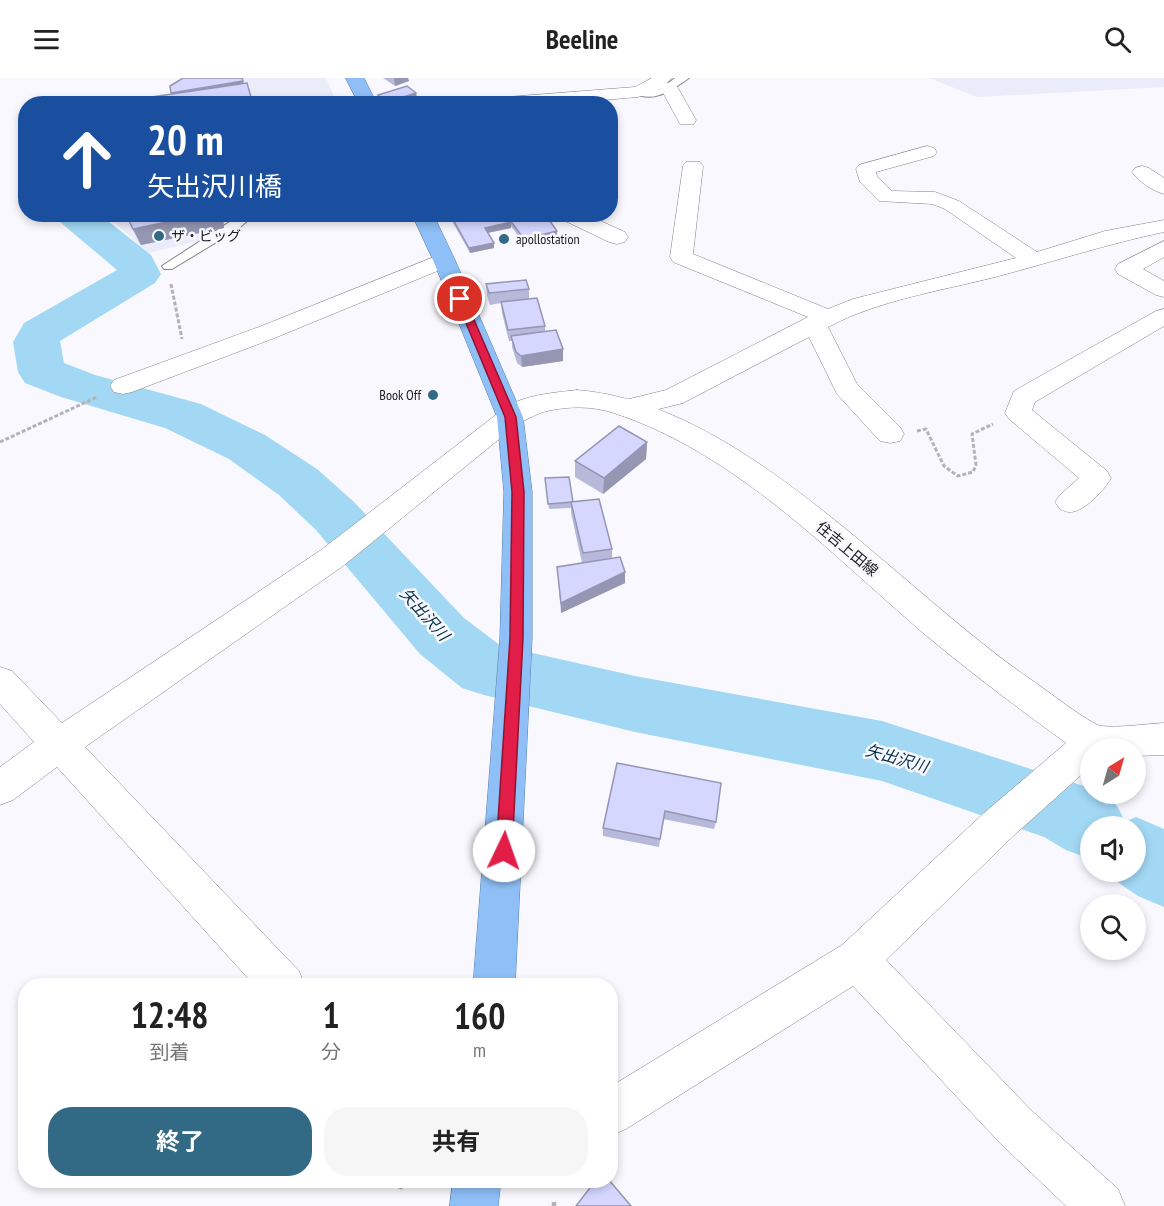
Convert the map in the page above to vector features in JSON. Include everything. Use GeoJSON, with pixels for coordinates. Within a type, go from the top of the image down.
{"type":"FeatureCollection","features":[{"type":"Feature","properties":{"kind":"highway"},"geometry":{"type":"LineString","coordinates":[[354,78],[364,96]]}},
{"type":"Feature","properties":{"kind":"highway"},"geometry":{"type":"LineString","coordinates":[[426,222],[510,417],[518,492],[516,638],[495,978]]}},
{"type":"Feature","properties":{"kind":"street"},"geometry":{"type":"LineString","coordinates":[[550,96],[654,86],[672,81],[687,120]]}},
{"type":"Feature","properties":{"kind":"street"},"geometry":{"type":"LineString","coordinates":[[927,152],[866,169],[867,178],[886,197],[935,198],[952,206],[1034,260]]}},
{"type":"Feature","properties":{"kind":"street"},"geometry":{"type":"LineString","coordinates":[[693,166],[681,257],[821,320],[846,388],[890,434]]}},
{"type":"Feature","properties":{"kind":"street"},"geometry":{"type":"LineString","coordinates":[[1142,172],[1164,189]]}},
{"type":"Feature","properties":{"kind":"street"},"geometry":{"type":"LineString","coordinates":[[584,222],[618,237]]}},
{"type":"Feature","properties":{"kind":"street"},"geometry":{"type":"LineString","coordinates":[[626,408],[675,397],[821,320],[861,304],[1034,260],[1113,236],[1164,226]]}},
{"type":"Feature","properties":{"kind":"street"},"geometry":{"type":"LineString","coordinates":[[1164,248],[1126,269],[1164,290]]}},
{"type":"Feature","properties":{"kind":"street"},"geometry":{"type":"LineString","coordinates":[[123,386],[268,332],[444,260]]}},
{"type":"Feature","properties":{"kind":"street"},"geometry":{"type":"LineString","coordinates":[[1070,501],[1097,478],[1018,412],[1023,398],[1164,316]]}},
{"type":"Feature","properties":{"kind":"street","name":"住吉上田線"},"geometry":{"type":"LineString","coordinates":[[0,788],[58,745],[332,558],[510,417],[540,403],[577,399],[603,401],[680,430],[745,468],[846,546],[933,622],[1007,682],[1088,738]]}},
{"type":"Feature","properties":{"kind":"street"},"geometry":{"type":"LineString","coordinates":[[0,681],[276,978]]}},
{"type":"Feature","properties":{"kind":"street"},"geometry":{"type":"LineString","coordinates":[[1146,740],[1164,739]]}},
{"type":"Feature","properties":{"kind":"street"},"geometry":{"type":"LineString","coordinates":[[618,1108],[857,960],[997,826],[1080,754]]}},
{"type":"Feature","properties":{"kind":"street"},"geometry":{"type":"LineString","coordinates":[[857,960],[1016,1127],[1101,1206]]}},
{"type":"Feature","properties":{"kind":"lane"},"geometry":{"type":"LineString","coordinates":[[168,266],[240,222]]}},
{"type":"Feature","properties":{"kind":"path"},"geometry":{"type":"LineString","coordinates":[[168,266],[186,363]]}},
{"type":"Feature","properties":{"kind":"path"},"geometry":{"type":"LineString","coordinates":[[0,442],[75,406]]}},
{"type":"Feature","properties":{"kind":"path"},"geometry":{"type":"LineString","coordinates":[[890,434],[926,429],[944,466],[958,476],[973,472],[976,465],[972,434],[1018,412]]}},
{"type":"Feature","properties":{"kind":"shaded area"},"geometry":{"type":"Polygon","coordinates":[[[202,78],[326,78],[334,96],[181,96],[202,78]]]}},
{"type":"Feature","properties":{"kind":"shaded area"},"geometry":{"type":"Polygon","coordinates":[[[929,78],[1164,78],[1164,87],[977,97],[929,78]]]}},
{"type":"Feature","properties":{"kind":"shaded area","name":"ザ・ビッグ"},"geometry":{"type":"Polygon","coordinates":[[[115,222],[229,222],[229,228],[200,241],[148,253],[115,222]]]}},
{"type":"Feature","properties":{"kind":"building"},"geometry":{"type":"Polygon","coordinates":[[[183,78],[242,78],[243,81],[171,93],[170,86],[183,78]]]}},
{"type":"Feature","properties":{"kind":"building"},"geometry":{"type":"Polygon","coordinates":[[[247,83],[251,96],[158,96],[247,83]]]}},
{"type":"Feature","properties":{"kind":"building"},"geometry":{"type":"Polygon","coordinates":[[[407,86],[416,93],[406,96],[378,95],[407,86]]]}},
{"type":"Feature","properties":{"kind":"building"},"geometry":{"type":"Polygon","coordinates":[[[130,222],[167,222],[133,229],[130,222]]]}},
{"type":"Feature","properties":{"kind":"building"},"geometry":{"type":"Polygon","coordinates":[[[454,222],[511,222],[485,228],[494,243],[469,248],[454,222]]]}},
{"type":"Feature","properties":{"kind":"building"},"geometry":{"type":"Polygon","coordinates":[[[511,222],[551,222],[557,231],[524,239],[511,222]]]}},
{"type":"Feature","properties":{"kind":"building"},"geometry":{"type":"Polygon","coordinates":[[[526,280],[529,289],[489,293],[486,284],[526,280]]]}},
{"type":"Feature","properties":{"kind":"building"},"geometry":{"type":"Polygon","coordinates":[[[537,298],[545,326],[508,330],[501,302],[537,298]]]}},
{"type":"Feature","properties":{"kind":"building"},"geometry":{"type":"Polygon","coordinates":[[[556,330],[563,349],[521,356],[516,352],[511,336],[556,330]]]}},
{"type":"Feature","properties":{"kind":"building"},"geometry":{"type":"Polygon","coordinates":[[[619,426],[647,442],[604,478],[575,461],[619,426]]]}},
{"type":"Feature","properties":{"kind":"building"},"geometry":{"type":"Polygon","coordinates":[[[569,477],[573,502],[548,504],[545,478],[569,477]]]}},
{"type":"Feature","properties":{"kind":"building"},"geometry":{"type":"Polygon","coordinates":[[[599,499],[612,549],[583,553],[571,502],[599,499]]]}},
{"type":"Feature","properties":{"kind":"building"},"geometry":{"type":"Polygon","coordinates":[[[620,557],[625,572],[561,603],[557,567],[620,557]]]}},
{"type":"Feature","properties":{"kind":"building"},"geometry":{"type":"Polygon","coordinates":[[[617,763],[721,783],[716,822],[665,811],[660,839],[603,828],[617,763]]]}},
{"type":"Feature","properties":{"kind":"building"},"geometry":{"type":"Polygon","coordinates":[[[590,1188],[616,1188],[631,1206],[576,1206],[590,1188]]]}},
{"type":"Feature","properties":{"kind":"waterway","name":"矢出沢川"},"geometry":{"type":"LineString","coordinates":[[84,222],[136,264],[140,274],[40,333],[36,342],[42,372],[78,386],[183,416],[247,447],[298,482],[335,516],[442,636],[484,669],[635,704],[882,751],[1065,811],[1080,820]]}},
{"type":"Feature","properties":{"kind":"waterway","name":"矢出沢川"},"geometry":{"type":"LineString","coordinates":[[1146,859],[1164,871]]}},
{"type":"Feature","properties":{"kind":"place","name":"ザ・ビッグ"},"geometry":{"type":"Point","coordinates":[159,236]}},
{"type":"Feature","properties":{"kind":"place","name":"apollostation"},"geometry":{"type":"Point","coordinates":[504,239]}},
{"type":"Feature","properties":{"kind":"place","name":"Book Off"},"geometry":{"type":"Point","coordinates":[433,395]}},
{"type":"Feature","properties":{"kind":"route"},"geometry":{"type":"LineString","coordinates":[[460,299],[510,417],[518,492],[516,638],[504,851]]}}]}
